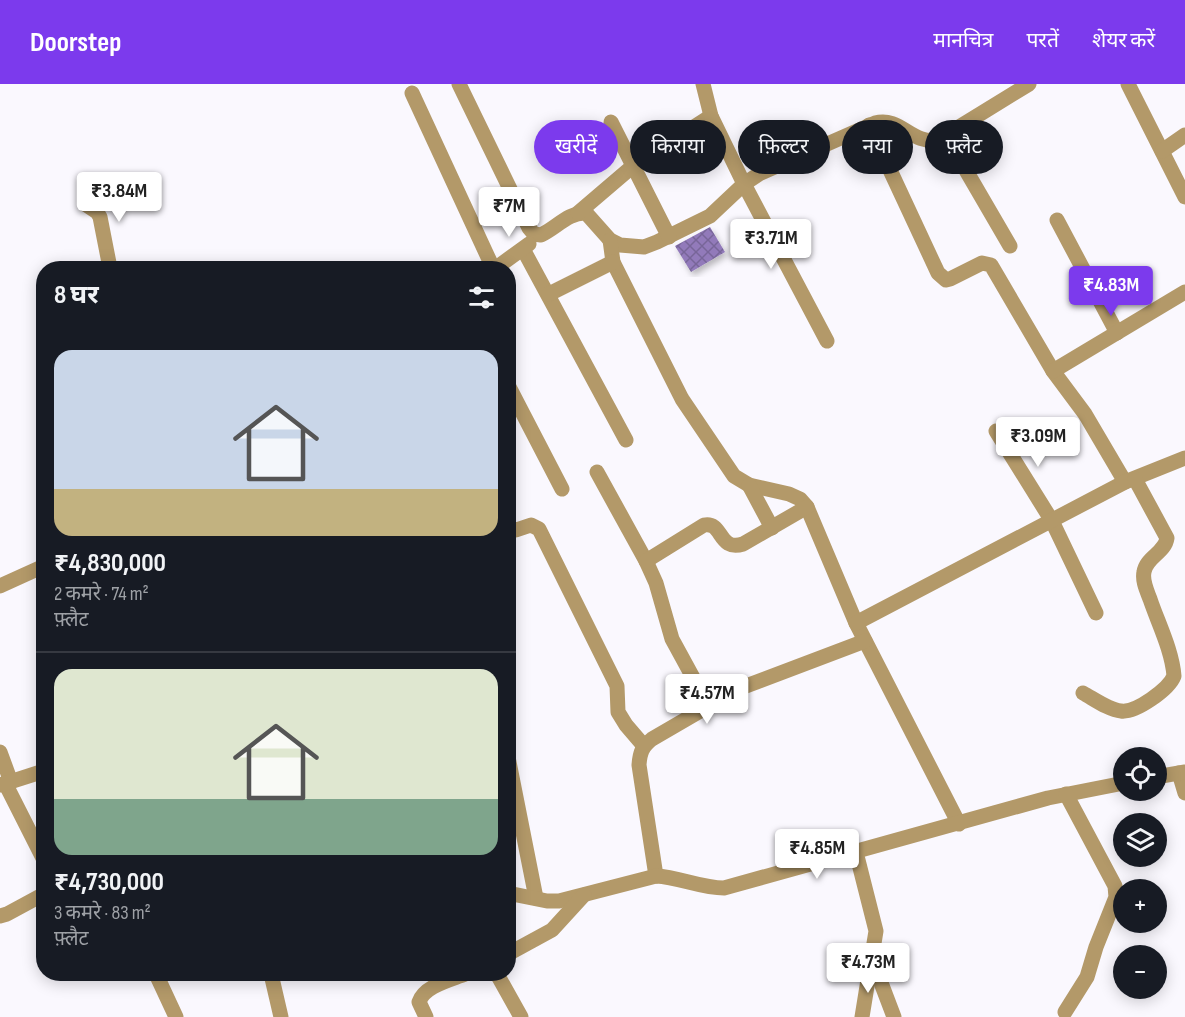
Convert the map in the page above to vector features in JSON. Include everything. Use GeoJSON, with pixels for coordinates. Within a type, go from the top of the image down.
{"type":"FeatureCollection","features":[{"type":"Feature","properties":{"kind":"street"},"geometry":{"type":"LineString","coordinates":[[459,84],[529,228],[534,234],[542,235]]}},
{"type":"Feature","properties":{"kind":"street"},"geometry":{"type":"LineString","coordinates":[[703,84],[711,116],[744,184],[827,341]]}},
{"type":"Feature","properties":{"kind":"street"},"geometry":{"type":"LineString","coordinates":[[972,120],[1029,84]]}},
{"type":"Feature","properties":{"kind":"street"},"geometry":{"type":"LineString","coordinates":[[1128,84],[1185,197]]}},
{"type":"Feature","properties":{"kind":"street"},"geometry":{"type":"LineString","coordinates":[[412,93],[491,261]]}},
{"type":"Feature","properties":{"kind":"street"},"geometry":{"type":"LineString","coordinates":[[705,120],[711,116]]}},
{"type":"Feature","properties":{"kind":"street"},"geometry":{"type":"LineString","coordinates":[[1162,151],[1185,135]]}},
{"type":"Feature","properties":{"kind":"street"},"geometry":{"type":"LineString","coordinates":[[618,136],[630,160]]}},
{"type":"Feature","properties":{"kind":"street"},"geometry":{"type":"LineString","coordinates":[[578,213],[586,213],[592,218],[610,240],[620,245],[644,247],[710,216],[744,184],[759,174],[842,137]]}},
{"type":"Feature","properties":{"kind":"street"},"geometry":{"type":"LineString","coordinates":[[505,261],[578,213],[630,169]]}},
{"type":"Feature","properties":{"kind":"street"},"geometry":{"type":"LineString","coordinates":[[637,174],[669,237]]}},
{"type":"Feature","properties":{"kind":"street"},"geometry":{"type":"LineString","coordinates":[[892,174],[938,273],[950,279],[982,263],[991,265],[1053,371],[1085,414],[1167,538],[1164,547],[1148,563],[1144,572],[1145,586],[1173,669],[1173,676],[1178,685],[1123,712],[1083,693]]}},
{"type":"Feature","properties":{"kind":"street"},"geometry":{"type":"LineString","coordinates":[[968,174],[1010,246]]}},
{"type":"Feature","properties":{"kind":"street"},"geometry":{"type":"LineString","coordinates":[[85,204],[97,212],[100,217],[109,261]]}},
{"type":"Feature","properties":{"kind":"street"},"geometry":{"type":"LineString","coordinates":[[1057,220],[1117,333]]}},
{"type":"Feature","properties":{"kind":"street"},"geometry":{"type":"LineString","coordinates":[[610,240],[613,262],[682,399],[734,476],[749,485],[789,494],[800,499],[807,507],[856,623],[959,824]]}},
{"type":"Feature","properties":{"kind":"street"},"geometry":{"type":"LineString","coordinates":[[523,249],[626,440]]}},
{"type":"Feature","properties":{"kind":"street"},"geometry":{"type":"LineString","coordinates":[[549,294],[613,262]]}},
{"type":"Feature","properties":{"kind":"street"},"geometry":{"type":"LineString","coordinates":[[1053,371],[1185,292]]}},
{"type":"Feature","properties":{"kind":"street"},"geometry":{"type":"LineString","coordinates":[[516,400],[562,489]]}},
{"type":"Feature","properties":{"kind":"street"},"geometry":{"type":"LineString","coordinates":[[996,431],[1052,521],[1096,613]]}},
{"type":"Feature","properties":{"kind":"street"},"geometry":{"type":"LineString","coordinates":[[856,623],[1130,481],[1185,458]]}},
{"type":"Feature","properties":{"kind":"street"},"geometry":{"type":"LineString","coordinates":[[597,472],[646,561],[656,583],[672,639],[708,705]]}},
{"type":"Feature","properties":{"kind":"street"},"geometry":{"type":"LineString","coordinates":[[749,485],[771,528]]}},
{"type":"Feature","properties":{"kind":"street"},"geometry":{"type":"LineString","coordinates":[[646,561],[704,525],[714,526],[725,542],[730,546],[737,546],[807,507]]}},
{"type":"Feature","properties":{"kind":"street"},"geometry":{"type":"LineString","coordinates":[[516,530],[531,525],[539,529],[617,686],[618,712],[644,746]]}},
{"type":"Feature","properties":{"kind":"street"},"geometry":{"type":"LineString","coordinates":[[0,586],[36,570]]}},
{"type":"Feature","properties":{"kind":"street"},"geometry":{"type":"LineString","coordinates":[[656,876],[639,765],[640,753],[644,746],[708,705],[751,683],[865,641]]}},
{"type":"Feature","properties":{"kind":"street"},"geometry":{"type":"LineString","coordinates":[[0,752],[5,783],[36,844]]}},
{"type":"Feature","properties":{"kind":"street"},"geometry":{"type":"LineString","coordinates":[[5,783],[36,773]]}},
{"type":"Feature","properties":{"kind":"street"},"geometry":{"type":"LineString","coordinates":[[1167,775],[1182,773],[1185,793]]}},
{"type":"Feature","properties":{"kind":"street"},"geometry":{"type":"LineString","coordinates":[[516,894],[547,901],[560,901],[656,876],[724,888],[1066,795],[1113,785]]}},
{"type":"Feature","properties":{"kind":"street"},"geometry":{"type":"LineString","coordinates":[[1065,1012],[1087,977],[1105,921],[1116,897],[1115,886],[1066,795]]}},
{"type":"Feature","properties":{"kind":"street"},"geometry":{"type":"LineString","coordinates":[[516,814],[536,898]]}},
{"type":"Feature","properties":{"kind":"street"},"geometry":{"type":"LineString","coordinates":[[856,852],[875,925],[876,938],[862,1017]]}},
{"type":"Feature","properties":{"kind":"street"},"geometry":{"type":"LineString","coordinates":[[516,950],[552,930],[584,895]]}},
{"type":"Feature","properties":{"kind":"street"},"geometry":{"type":"LineString","coordinates":[[0,916],[36,898]]}},
{"type":"Feature","properties":{"kind":"street"},"geometry":{"type":"LineString","coordinates":[[872,959],[894,1017]]}},
{"type":"Feature","properties":{"kind":"street"},"geometry":{"type":"LineString","coordinates":[[159,981],[176,1017]]}},
{"type":"Feature","properties":{"kind":"street"},"geometry":{"type":"LineString","coordinates":[[273,981],[281,1017]]}},
{"type":"Feature","properties":{"kind":"street"},"geometry":{"type":"LineString","coordinates":[[426,1017],[419,1002],[421,996],[426,991],[449,981]]}},
{"type":"Feature","properties":{"kind":"street"},"geometry":{"type":"LineString","coordinates":[[501,981],[521,1017]]}},
{"type":"Feature","properties":{"kind":"building"},"geometry":{"type":"Polygon","coordinates":[[[710,227],[725,252],[691,272],[675,246],[710,227]]]}}]}
